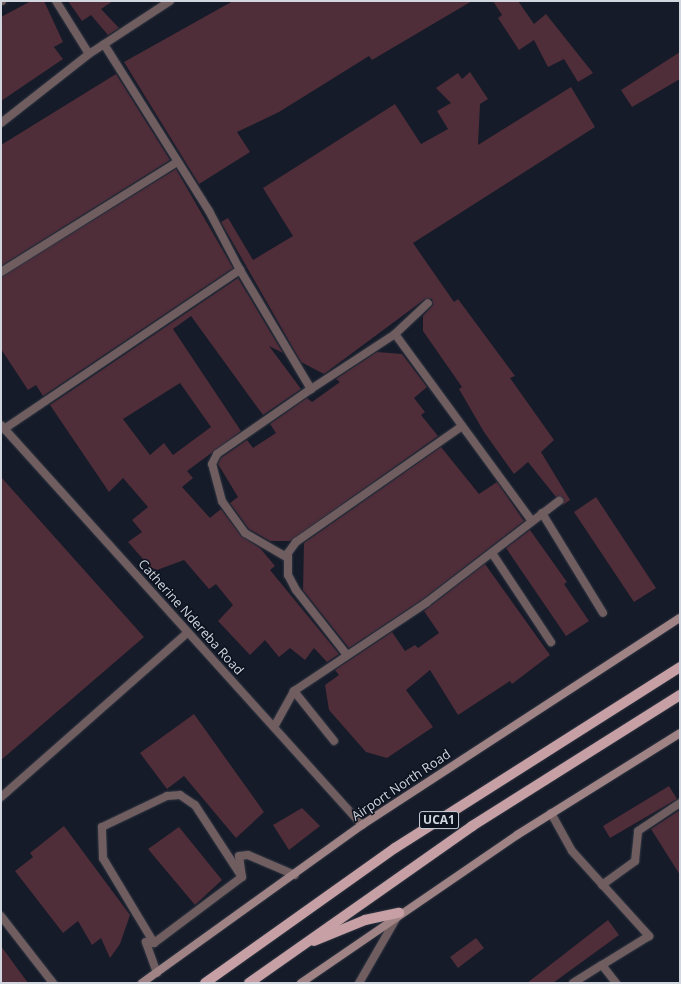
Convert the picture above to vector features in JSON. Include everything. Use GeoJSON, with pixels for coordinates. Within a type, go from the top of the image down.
{"type":"FeatureCollection","features":[{"type":"Feature","properties":{"kind":"main road","name":"Airport North Road"},"geometry":{"type":"LineString","coordinates":[[142,983],[295,875],[362,825],[680,618]]}},
{"type":"Feature","properties":{"kind":"main road","name":"UCA1"},"geometry":{"type":"LineString","coordinates":[[205,983],[395,848],[680,667]]}},
{"type":"Feature","properties":{"kind":"main road","name":"UCA1"},"geometry":{"type":"LineString","coordinates":[[249,983],[472,826],[680,695]]}},
{"type":"Feature","properties":{"kind":"main road"},"geometry":{"type":"LineString","coordinates":[[301,983],[399,913],[551,814],[680,733]]}},
{"type":"Feature","properties":{"kind":"main road"},"geometry":{"type":"LineString","coordinates":[[303,946],[365,920],[399,913]]}},
{"type":"Feature","properties":{"kind":"street"},"geometry":{"type":"LineString","coordinates":[[56,1],[89,54]]}},
{"type":"Feature","properties":{"kind":"street"},"geometry":{"type":"LineString","coordinates":[[1,123],[89,54],[170,1]]}},
{"type":"Feature","properties":{"kind":"street"},"geometry":{"type":"LineString","coordinates":[[104,44],[177,162],[311,389]]}},
{"type":"Feature","properties":{"kind":"street"},"geometry":{"type":"LineString","coordinates":[[1,272],[177,162]]}},
{"type":"Feature","properties":{"kind":"street"},"geometry":{"type":"LineString","coordinates":[[3,427],[240,270]]}},
{"type":"Feature","properties":{"kind":"street"},"geometry":{"type":"LineString","coordinates":[[288,558],[245,533],[222,501],[212,464],[217,454],[311,389],[395,334],[428,304]]}},
{"type":"Feature","properties":{"kind":"street"},"geometry":{"type":"LineString","coordinates":[[395,334],[461,427],[531,520]]}},
{"type":"Feature","properties":{"kind":"street","name":"Catherine Ndereba Road"},"geometry":{"type":"LineString","coordinates":[[3,427],[362,825]]}},
{"type":"Feature","properties":{"kind":"street"},"geometry":{"type":"LineString","coordinates":[[347,655],[296,590],[288,575],[288,558],[296,542],[461,427]]}},
{"type":"Feature","properties":{"kind":"street"},"geometry":{"type":"LineString","coordinates":[[274,727],[294,691],[492,553],[531,520],[559,501]]}},
{"type":"Feature","properties":{"kind":"street"},"geometry":{"type":"LineString","coordinates":[[542,513],[603,613]]}},
{"type":"Feature","properties":{"kind":"street"},"geometry":{"type":"LineString","coordinates":[[492,553],[551,642]]}},
{"type":"Feature","properties":{"kind":"street"},"geometry":{"type":"LineString","coordinates":[[1,797],[188,632]]}},
{"type":"Feature","properties":{"kind":"street"},"geometry":{"type":"LineString","coordinates":[[294,691],[334,741]]}},
{"type":"Feature","properties":{"kind":"street"},"geometry":{"type":"LineString","coordinates":[[154,943],[103,858],[102,827],[167,796],[180,795],[194,805],[242,876]]}},
{"type":"Feature","properties":{"kind":"street"},"geometry":{"type":"LineString","coordinates":[[602,885],[635,861],[638,831],[680,803]]}},
{"type":"Feature","properties":{"kind":"street"},"geometry":{"type":"LineString","coordinates":[[551,814],[572,851],[649,936],[572,983]]}},
{"type":"Feature","properties":{"kind":"street"},"geometry":{"type":"LineString","coordinates":[[242,876],[239,856],[248,855],[295,875]]}},
{"type":"Feature","properties":{"kind":"street"},"geometry":{"type":"LineString","coordinates":[[157,973],[146,942],[154,943],[242,876]]}},
{"type":"Feature","properties":{"kind":"street"},"geometry":{"type":"LineString","coordinates":[[359,983],[399,913]]}},
{"type":"Feature","properties":{"kind":"street"},"geometry":{"type":"LineString","coordinates":[[1,916],[53,983]]}},
{"type":"Feature","properties":{"kind":"street"},"geometry":{"type":"LineString","coordinates":[[602,966],[616,983]]}},
{"type":"Feature","properties":{"kind":"building"},"geometry":{"type":"Polygon","coordinates":[[[31,1],[44,1],[63,42],[54,47],[63,59],[1,101],[1,17],[31,1]]]}},
{"type":"Feature","properties":{"kind":"building"},"geometry":{"type":"Polygon","coordinates":[[[68,1],[113,1],[101,9],[119,28],[108,35],[91,15],[82,21],[68,1]]]}},
{"type":"Feature","properties":{"kind":"building"},"geometry":{"type":"Polygon","coordinates":[[[233,1],[472,1],[372,60],[369,56],[279,112],[237,132],[250,152],[199,184],[124,62],[233,1]]]}},
{"type":"Feature","properties":{"kind":"building"},"geometry":{"type":"Polygon","coordinates":[[[493,1],[518,1],[534,24],[546,14],[593,73],[578,82],[564,59],[548,67],[534,40],[519,50],[498,18],[502,15],[493,1]]]}},
{"type":"Feature","properties":{"kind":"building"},"geometry":{"type":"Polygon","coordinates":[[[680,52],[680,79],[632,107],[621,90],[680,52]]]}},
{"type":"Feature","properties":{"kind":"building"},"geometry":{"type":"Polygon","coordinates":[[[470,72],[488,99],[480,104],[478,145],[571,87],[595,127],[413,243],[454,302],[458,299],[515,376],[510,378],[554,440],[541,452],[570,500],[563,505],[563,497],[556,497],[528,462],[514,474],[484,432],[459,389],[462,387],[423,331],[423,316],[433,305],[432,299],[425,299],[324,374],[301,362],[221,222],[228,218],[253,260],[293,236],[263,188],[395,104],[421,144],[448,129],[437,111],[451,103],[436,88],[458,73],[462,79],[470,72]]]}},
{"type":"Feature","properties":{"kind":"building"},"geometry":{"type":"Polygon","coordinates":[[[116,74],[170,160],[1,266],[1,145],[116,74]]]}},
{"type":"Feature","properties":{"kind":"building"},"geometry":{"type":"Polygon","coordinates":[[[176,169],[233,268],[43,396],[36,385],[28,390],[1,349],[1,277],[176,169]]]}},
{"type":"Feature","properties":{"kind":"building"},"geometry":{"type":"Polygon","coordinates":[[[238,278],[283,353],[269,346],[301,389],[263,415],[191,316],[173,329],[241,431],[187,471],[193,478],[182,487],[210,518],[221,509],[241,536],[260,548],[275,566],[270,570],[339,654],[327,662],[314,648],[305,660],[290,648],[279,657],[265,640],[250,655],[218,621],[233,605],[216,584],[209,589],[184,560],[157,570],[150,567],[128,542],[142,532],[132,520],[148,507],[123,478],[109,492],[50,405],[238,278]],[[180,383],[123,419],[150,455],[164,443],[173,455],[211,427],[180,383]]]}},
{"type":"Feature","properties":{"kind":"building"},"geometry":{"type":"Polygon","coordinates":[[[377,352],[402,354],[427,387],[414,398],[425,412],[421,415],[438,436],[290,541],[270,541],[249,529],[230,503],[238,497],[218,464],[221,458],[247,440],[253,448],[276,433],[270,424],[307,398],[312,402],[340,382],[336,379],[377,352]]]}},
{"type":"Feature","properties":{"kind":"building"},"geometry":{"type":"Polygon","coordinates":[[[441,447],[479,494],[497,482],[524,521],[423,599],[349,648],[303,590],[304,543],[441,447]]]}},
{"type":"Feature","properties":{"kind":"building"},"geometry":{"type":"Polygon","coordinates":[[[1,477],[144,637],[1,760],[1,477]]]}},
{"type":"Feature","properties":{"kind":"building"},"geometry":{"type":"Polygon","coordinates":[[[596,497],[656,588],[634,602],[574,512],[596,497]]]}},
{"type":"Feature","properties":{"kind":"building"},"geometry":{"type":"Polygon","coordinates":[[[530,530],[567,582],[564,584],[589,621],[566,636],[506,548],[530,530]]]}},
{"type":"Feature","properties":{"kind":"building"},"geometry":{"type":"Polygon","coordinates":[[[485,564],[550,655],[512,684],[510,681],[458,715],[430,670],[406,690],[433,727],[387,758],[366,752],[329,710],[325,685],[339,675],[335,670],[392,632],[405,651],[415,645],[418,648],[439,633],[424,611],[485,564]]]}},
{"type":"Feature","properties":{"kind":"building"},"geometry":{"type":"Polygon","coordinates":[[[194,714],[264,812],[236,838],[184,776],[167,789],[140,753],[194,714]]]}},
{"type":"Feature","properties":{"kind":"building"},"geometry":{"type":"Polygon","coordinates":[[[669,786],[677,799],[610,838],[603,826],[669,786]]]}},
{"type":"Feature","properties":{"kind":"building"},"geometry":{"type":"Polygon","coordinates":[[[302,808],[320,826],[289,850],[273,825],[302,808]]]}},
{"type":"Feature","properties":{"kind":"building"},"geometry":{"type":"Polygon","coordinates":[[[680,810],[680,875],[651,829],[680,810]]]}},
{"type":"Feature","properties":{"kind":"building"},"geometry":{"type":"Polygon","coordinates":[[[64,826],[130,915],[120,944],[110,958],[101,938],[92,945],[78,921],[63,933],[15,871],[33,857],[30,853],[64,826]]]}},
{"type":"Feature","properties":{"kind":"building"},"geometry":{"type":"Polygon","coordinates":[[[179,827],[222,880],[195,905],[148,849],[179,827]]]}},
{"type":"Feature","properties":{"kind":"building"},"geometry":{"type":"Polygon","coordinates":[[[608,920],[619,935],[553,983],[527,983],[608,920]]]}},
{"type":"Feature","properties":{"kind":"building"},"geometry":{"type":"Polygon","coordinates":[[[476,938],[484,948],[458,968],[450,957],[476,938]]]}},
{"type":"Feature","properties":{"kind":"building"},"geometry":{"type":"Polygon","coordinates":[[[1,946],[17,968],[28,983],[1,983],[1,946]]]}}]}
